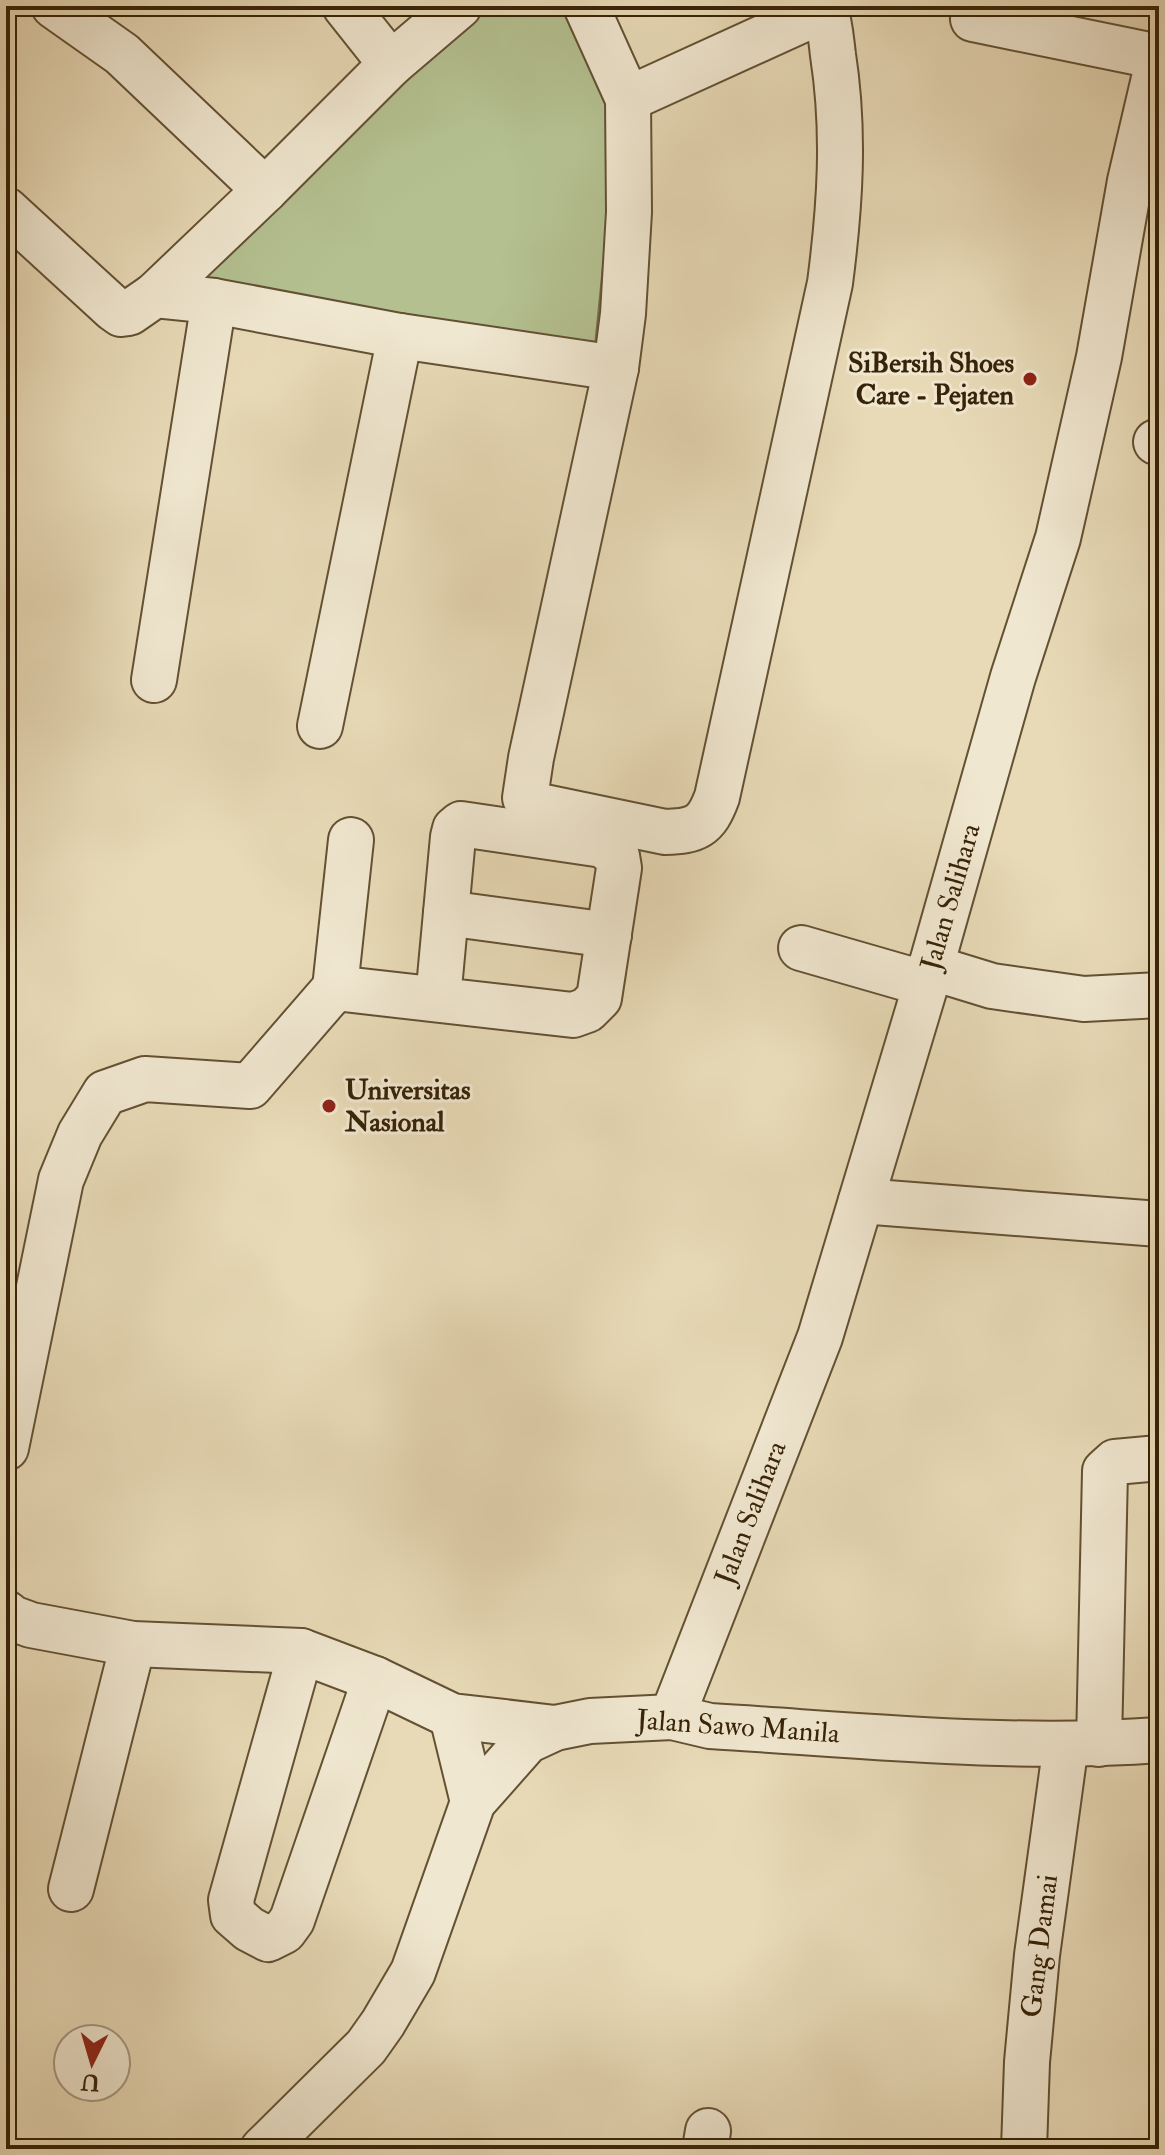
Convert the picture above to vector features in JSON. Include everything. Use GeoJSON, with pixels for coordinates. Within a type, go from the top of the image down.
{"type":"FeatureCollection","features":[{"type":"Feature","properties":{"kind":"street"},"geometry":{"type":"LineString","coordinates":[[54,6],[122,54],[265,190]]}},
{"type":"Feature","properties":{"kind":"street"},"geometry":{"type":"LineString","coordinates":[[345,6],[391,64]]}},
{"type":"Feature","properties":{"kind":"street"},"geometry":{"type":"LineString","coordinates":[[6,210],[121,314],[129,313],[155,295],[391,64],[459,6]]}},
{"type":"Feature","properties":{"kind":"street"},"geometry":{"type":"LineString","coordinates":[[586,6],[628,99],[629,212],[623,314],[616,368],[531,758],[525,798],[535,805],[554,809],[665,832],[683,831],[699,826],[710,814],[717,797],[830,283],[838,222],[841,150],[840,99],[825,7],[628,99]]}},
{"type":"Feature","properties":{"kind":"street"},"geometry":{"type":"LineString","coordinates":[[973,19],[1159,57]]}},
{"type":"Feature","properties":{"kind":"street","name":"Jalan Salihara"},"geometry":{"type":"LineString","coordinates":[[672,1717],[820,1337],[1013,677],[1058,538],[1099,357],[1145,180],[1159,57]]}},
{"type":"Feature","properties":{"kind":"street"},"geometry":{"type":"LineString","coordinates":[[155,295],[214,301],[400,336],[616,368]]}},
{"type":"Feature","properties":{"kind":"street"},"geometry":{"type":"LineString","coordinates":[[154,680],[214,301]]}},
{"type":"Feature","properties":{"kind":"street"},"geometry":{"type":"LineString","coordinates":[[320,726],[400,336]]}},
{"type":"Feature","properties":{"kind":"street"},"geometry":{"type":"LineString","coordinates":[[335,988],[573,1015],[587,1010],[599,998],[619,868],[617,856],[603,845],[461,824],[455,829],[453,837],[438,999]]}},
{"type":"Feature","properties":{"kind":"street"},"geometry":{"type":"LineString","coordinates":[[6,1448],[61,1180],[80,1134],[105,1093],[145,1079],[250,1086],[335,988],[351,840]]}},
{"type":"Feature","properties":{"kind":"street"},"geometry":{"type":"LineString","coordinates":[[446,913],[609,935]]}},
{"type":"Feature","properties":{"kind":"street"},"geometry":{"type":"LineString","coordinates":[[801,948],[928,976],[1084,999],[1159,995]]}},
{"type":"Feature","properties":{"kind":"street"},"geometry":{"type":"LineString","coordinates":[[861,1201],[1159,1224]]}},
{"type":"Feature","properties":{"kind":"street","name":"Gang Damai"},"geometry":{"type":"LineString","coordinates":[[1024,2149],[1034,1985],[1082,1744],[1105,1471],[1115,1462],[1159,1458]]}},
{"type":"Feature","properties":{"kind":"street"},"geometry":{"type":"LineString","coordinates":[[6,1613],[31,1625],[133,1644],[301,1651],[375,1679],[452,1716],[555,1728]]}},
{"type":"Feature","properties":{"kind":"street"},"geometry":{"type":"LineString","coordinates":[[71,1889],[133,1644]]}},
{"type":"Feature","properties":{"kind":"street"},"geometry":{"type":"LineString","coordinates":[[301,1651],[231,1900],[233,1915],[249,1929],[268,1939],[284,1931],[292,1920],[375,1679]]}},
{"type":"Feature","properties":{"kind":"street"},"geometry":{"type":"LineString","coordinates":[[452,1716],[473,1802]]}},
{"type":"Feature","properties":{"kind":"street","name":"Jalan Sawo Manila"},"geometry":{"type":"LineString","coordinates":[[263,2149],[366,2047],[383,2023],[413,1972],[473,1802],[527,1741],[555,1728],[590,1721],[672,1717],[710,1726],[1017,1744],[1159,1740]]}},
{"type":"Feature","properties":{"kind":"green space"},"geometry":{"type":"Polygon","coordinates":[[[485,6],[561,6],[617,126],[593,366],[173,290],[485,6]]]}},
{"type":"Feature","properties":{"kind":"place","name":"SiBersih Shoes Care - Pejaten"},"geometry":{"type":"Point","coordinates":[1030,379]}},
{"type":"Feature","properties":{"kind":"place","name":"Universitas Nasional"},"geometry":{"type":"Point","coordinates":[329,1106]}}]}
